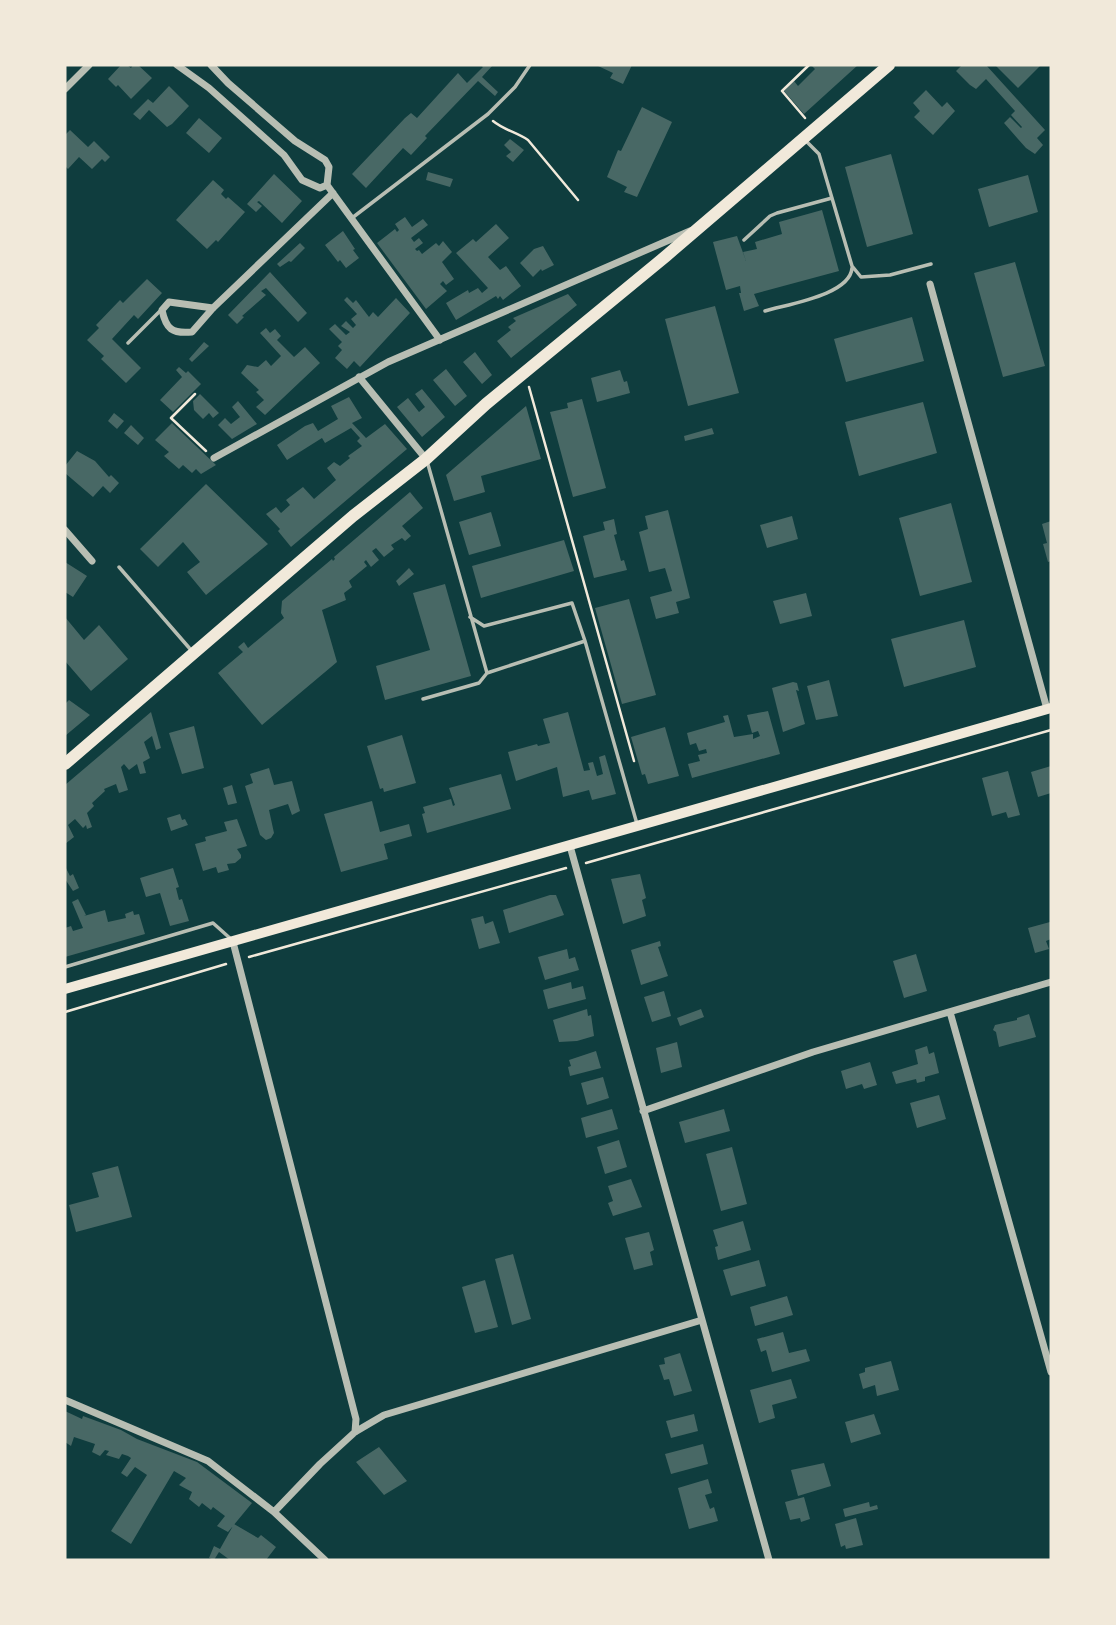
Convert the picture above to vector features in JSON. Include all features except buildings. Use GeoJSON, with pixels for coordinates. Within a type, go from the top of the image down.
{"type":"FeatureCollection","features":[{"type":"Feature","properties":{"kind":"main road"},"geometry":{"type":"LineString","coordinates":[[65,764],[353,516],[426,458],[889,65]]}},
{"type":"Feature","properties":{"kind":"main road"},"geometry":{"type":"LineString","coordinates":[[65,989],[1049,709]]}},
{"type":"Feature","properties":{"kind":"street"},"geometry":{"type":"LineString","coordinates":[[65,89],[89,65]]}},
{"type":"Feature","properties":{"kind":"street"},"geometry":{"type":"LineString","coordinates":[[177,65],[209,88],[284,155],[302,180],[320,188],[327,185]]}},
{"type":"Feature","properties":{"kind":"street"},"geometry":{"type":"LineString","coordinates":[[211,65],[295,141],[325,160],[330,167],[327,185],[440,340]]}},
{"type":"Feature","properties":{"kind":"street"},"geometry":{"type":"LineString","coordinates":[[213,308],[169,302],[162,310],[164,322],[170,330],[179,333],[192,332],[213,308],[333,193]]}},
{"type":"Feature","properties":{"kind":"street"},"geometry":{"type":"LineString","coordinates":[[214,458],[359,377],[697,228]]}},
{"type":"Feature","properties":{"kind":"street"},"geometry":{"type":"LineString","coordinates":[[930,284],[1049,709]]}},
{"type":"Feature","properties":{"kind":"street"},"geometry":{"type":"LineString","coordinates":[[359,377],[426,458]]}},
{"type":"Feature","properties":{"kind":"street"},"geometry":{"type":"LineString","coordinates":[[65,530],[92,561]]}},
{"type":"Feature","properties":{"kind":"street"},"geometry":{"type":"LineString","coordinates":[[570,846],[769,1560]]}},
{"type":"Feature","properties":{"kind":"street"},"geometry":{"type":"LineString","coordinates":[[233,942],[356,1419],[355,1432]]}},
{"type":"Feature","properties":{"kind":"street"},"geometry":{"type":"LineString","coordinates":[[643,1111],[813,1052],[1051,982]]}},
{"type":"Feature","properties":{"kind":"street"},"geometry":{"type":"LineString","coordinates":[[950,1012],[1051,1373]]}},
{"type":"Feature","properties":{"kind":"street"},"geometry":{"type":"LineString","coordinates":[[274,1512],[355,1432],[384,1415],[702,1320]]}},
{"type":"Feature","properties":{"kind":"street"},"geometry":{"type":"LineString","coordinates":[[65,1400],[208,1461],[274,1512],[325,1560]]}},
{"type":"Feature","properties":{"kind":"lane"},"geometry":{"type":"LineString","coordinates":[[350,219],[488,114],[515,87],[530,65]]}},
{"type":"Feature","properties":{"kind":"lane"},"geometry":{"type":"LineString","coordinates":[[804,138],[819,154],[852,266],[861,278],[874,278],[931,264]]}},
{"type":"Feature","properties":{"kind":"lane"},"geometry":{"type":"LineString","coordinates":[[744,240],[770,216],[832,198]]}},
{"type":"Feature","properties":{"kind":"lane"},"geometry":{"type":"LineString","coordinates":[[765,311],[835,290],[847,282],[852,266]]}},
{"type":"Feature","properties":{"kind":"lane"},"geometry":{"type":"LineString","coordinates":[[128,343],[162,310]]}},
{"type":"Feature","properties":{"kind":"lane"},"geometry":{"type":"LineString","coordinates":[[426,458],[487,673]]}},
{"type":"Feature","properties":{"kind":"lane"},"geometry":{"type":"LineString","coordinates":[[119,567],[193,652]]}},
{"type":"Feature","properties":{"kind":"lane"},"geometry":{"type":"LineString","coordinates":[[470,617],[484,626],[572,603],[637,827]]}},
{"type":"Feature","properties":{"kind":"lane"},"geometry":{"type":"LineString","coordinates":[[423,699],[479,683],[487,673],[585,641]]}},
{"type":"Feature","properties":{"kind":"lane"},"geometry":{"type":"LineString","coordinates":[[65,967],[213,922],[233,942]]}},
{"type":"Feature","properties":{"kind":"path"},"geometry":{"type":"LineString","coordinates":[[809,65],[782,91],[815,130]]}},
{"type":"Feature","properties":{"kind":"path"},"geometry":{"type":"LineString","coordinates":[[488,114],[503,130],[528,139],[578,200]]}},
{"type":"Feature","properties":{"kind":"path"},"geometry":{"type":"LineString","coordinates":[[525,372],[634,761]]}},
{"type":"Feature","properties":{"kind":"path"},"geometry":{"type":"LineString","coordinates":[[195,394],[171,418],[214,458]]}},
{"type":"Feature","properties":{"kind":"path"},"geometry":{"type":"LineString","coordinates":[[65,1012],[238,960],[1051,730]]}}]}
